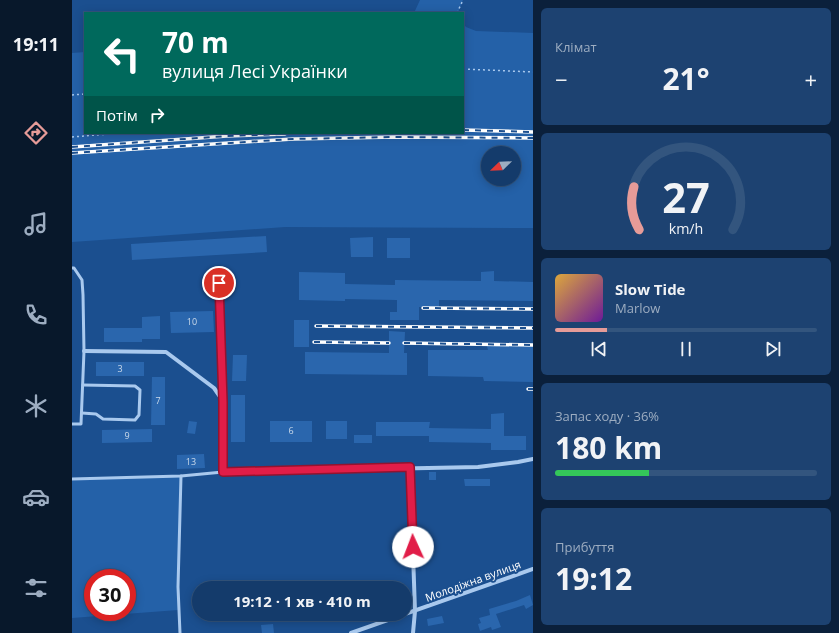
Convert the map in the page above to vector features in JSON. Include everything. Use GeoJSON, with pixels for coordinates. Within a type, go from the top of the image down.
{"type":"FeatureCollection","features":[{"type":"Feature","properties":{"kind":"street"},"geometry":{"type":"LineString","coordinates":[[84,351],[166,352],[214,388],[223,402],[223,472],[410,467],[478,467],[518,462],[533,458]]}},
{"type":"Feature","properties":{"kind":"street"},"geometry":{"type":"LineString","coordinates":[[410,467],[415,611],[413,633]]}},
{"type":"Feature","properties":{"kind":"street","name":"Молодіжна вулиця"},"geometry":{"type":"LineString","coordinates":[[351,633],[533,569]]}},
{"type":"Feature","properties":{"kind":"lane"},"geometry":{"type":"LineString","coordinates":[[72,268],[74,268],[82,280],[84,351],[81,424],[72,424]]}},
{"type":"Feature","properties":{"kind":"lane"},"geometry":{"type":"LineString","coordinates":[[219,283],[223,402]]}},
{"type":"Feature","properties":{"kind":"lane"},"geometry":{"type":"LineString","coordinates":[[82,413],[96,414],[103,419],[135,420],[139,415],[140,390],[135,386],[83,385]]}},
{"type":"Feature","properties":{"kind":"lane"},"geometry":{"type":"LineString","coordinates":[[72,479],[181,476],[223,472]]}},
{"type":"Feature","properties":{"kind":"lane"},"geometry":{"type":"LineString","coordinates":[[180,633],[178,603],[181,476]]}},
{"type":"Feature","properties":{"kind":"path"},"geometry":{"type":"LineString","coordinates":[[457,12],[463,0]]}},
{"type":"Feature","properties":{"kind":"path"},"geometry":{"type":"LineString","coordinates":[[464,69],[533,72]]}},
{"type":"Feature","properties":{"kind":"path"},"geometry":{"type":"LineString","coordinates":[[72,95],[84,94]]}},
{"type":"Feature","properties":{"kind":"path"},"geometry":{"type":"LineString","coordinates":[[72,136],[105,134]]}},
{"type":"Feature","properties":{"kind":"shaded area"},"geometry":{"type":"Polygon","coordinates":[[[420,0],[463,0],[459,12],[414,12],[420,0]]]}},
{"type":"Feature","properties":{"kind":"shaded area"},"geometry":{"type":"Polygon","coordinates":[[[464,24],[466,27],[476,31],[533,33],[533,228],[285,227],[72,242],[72,53],[84,52],[84,134],[464,134],[464,24]]]}},
{"type":"Feature","properties":{"kind":"shaded area"},"geometry":{"type":"Polygon","coordinates":[[[181,476],[178,610],[136,613],[136,569],[84,569],[84,617],[72,618],[72,479],[181,476]]]}},
{"type":"Feature","properties":{"kind":"building"},"geometry":{"type":"Polygon","coordinates":[[[266,236],[267,252],[132,260],[131,244],[266,236]]]}},
{"type":"Feature","properties":{"kind":"building"},"geometry":{"type":"Polygon","coordinates":[[[373,237],[373,257],[351,257],[350,238],[373,237]]]}},
{"type":"Feature","properties":{"kind":"building"},"geometry":{"type":"Polygon","coordinates":[[[387,238],[410,238],[410,258],[387,258],[387,238]]]}},
{"type":"Feature","properties":{"kind":"building"},"geometry":{"type":"Polygon","coordinates":[[[494,271],[494,281],[533,282],[533,301],[439,300],[439,307],[419,307],[419,320],[390,320],[390,312],[397,312],[397,300],[299,300],[299,272],[345,273],[345,284],[395,285],[395,280],[481,281],[481,272],[494,271]]]}},
{"type":"Feature","properties":{"kind":"building"},"geometry":{"type":"Polygon","coordinates":[[[213,311],[214,332],[171,333],[170,312],[213,311]]]}},
{"type":"Feature","properties":{"kind":"building"},"geometry":{"type":"Polygon","coordinates":[[[160,316],[160,339],[142,339],[142,342],[104,342],[104,328],[142,328],[142,317],[160,316]]]}},
{"type":"Feature","properties":{"kind":"building"},"geometry":{"type":"Polygon","coordinates":[[[294,320],[309,320],[309,347],[294,347],[294,320]]]}},
{"type":"Feature","properties":{"kind":"building"},"geometry":{"type":"Polygon","coordinates":[[[389,331],[405,332],[404,353],[407,353],[407,375],[305,374],[305,352],[389,353],[389,331]]]}},
{"type":"Feature","properties":{"kind":"building"},"geometry":{"type":"Polygon","coordinates":[[[487,346],[533,346],[533,382],[484,381],[483,377],[428,376],[428,350],[488,350],[487,346]]]}},
{"type":"Feature","properties":{"kind":"building"},"geometry":{"type":"Polygon","coordinates":[[[233,355],[247,355],[246,381],[232,381],[233,355]]]}},
{"type":"Feature","properties":{"kind":"building"},"geometry":{"type":"Polygon","coordinates":[[[96,362],[144,362],[144,376],[96,376],[96,362]]]}},
{"type":"Feature","properties":{"kind":"building"},"geometry":{"type":"Polygon","coordinates":[[[152,377],[165,377],[165,425],[151,425],[152,377]]]}},
{"type":"Feature","properties":{"kind":"building"},"geometry":{"type":"Polygon","coordinates":[[[231,395],[245,395],[245,442],[231,442],[231,395]]]}},
{"type":"Feature","properties":{"kind":"building"},"geometry":{"type":"Polygon","coordinates":[[[504,413],[504,436],[526,436],[526,450],[491,450],[491,443],[429,442],[429,436],[376,436],[376,422],[430,422],[429,428],[491,429],[491,414],[504,413]]]}},
{"type":"Feature","properties":{"kind":"building"},"geometry":{"type":"Polygon","coordinates":[[[189,421],[197,422],[195,434],[187,433],[189,421]]]}},
{"type":"Feature","properties":{"kind":"building"},"geometry":{"type":"Polygon","coordinates":[[[270,421],[312,421],[312,442],[270,442],[270,421]]]}},
{"type":"Feature","properties":{"kind":"building"},"geometry":{"type":"Polygon","coordinates":[[[326,421],[347,421],[347,439],[326,439],[326,421]]]}},
{"type":"Feature","properties":{"kind":"building"},"geometry":{"type":"Polygon","coordinates":[[[152,429],[152,442],[102,443],[102,430],[152,429]]]}},
{"type":"Feature","properties":{"kind":"building"},"geometry":{"type":"Polygon","coordinates":[[[354,435],[372,435],[372,443],[354,443],[354,435]]]}},
{"type":"Feature","properties":{"kind":"building"},"geometry":{"type":"Polygon","coordinates":[[[204,454],[205,468],[177,469],[177,455],[204,454]]]}},
{"type":"Feature","properties":{"kind":"building"},"geometry":{"type":"Polygon","coordinates":[[[429,472],[436,472],[436,480],[429,480],[429,472]]]}},
{"type":"Feature","properties":{"kind":"building"},"geometry":{"type":"Polygon","coordinates":[[[464,479],[490,479],[490,486],[465,486],[464,479]]]}},
{"type":"Feature","properties":{"kind":"building"},"geometry":{"type":"Polygon","coordinates":[[[530,595],[533,605],[526,609],[524,605],[496,614],[501,627],[492,630],[491,627],[480,631],[478,624],[481,623],[479,618],[490,615],[489,609],[530,595]]]}},
{"type":"Feature","properties":{"kind":"building"},"geometry":{"type":"Polygon","coordinates":[[[442,616],[444,623],[428,626],[427,619],[442,616]]]}},
{"type":"Feature","properties":{"kind":"building"},"geometry":{"type":"Polygon","coordinates":[[[273,624],[274,633],[262,633],[261,625],[273,624]]]}},
{"type":"Feature","properties":{"kind":"railway"},"geometry":{"type":"LineString","coordinates":[[464,130],[533,132]]}},
{"type":"Feature","properties":{"kind":"railway"},"geometry":{"type":"LineString","coordinates":[[72,147],[227,136],[285,134]]}},
{"type":"Feature","properties":{"kind":"railway"},"geometry":{"type":"LineString","coordinates":[[72,153],[293,139],[395,137],[533,138]]}},
{"type":"Feature","properties":{"kind":"railway"},"geometry":{"type":"LineString","coordinates":[[423,308],[533,309]]}},
{"type":"Feature","properties":{"kind":"railway"},"geometry":{"type":"LineString","coordinates":[[316,326],[533,328]]}},
{"type":"Feature","properties":{"kind":"railway"},"geometry":{"type":"LineString","coordinates":[[314,342],[389,343]]}},
{"type":"Feature","properties":{"kind":"railway"},"geometry":{"type":"LineString","coordinates":[[404,343],[533,345]]}},
{"type":"Feature","properties":{"kind":"railway"},"geometry":{"type":"LineString","coordinates":[[528,389],[533,389]]}},
{"type":"Feature","properties":{"kind":"route"},"geometry":{"type":"LineString","coordinates":[[219,283],[223,402],[223,472],[410,467],[413,547]]}}]}
